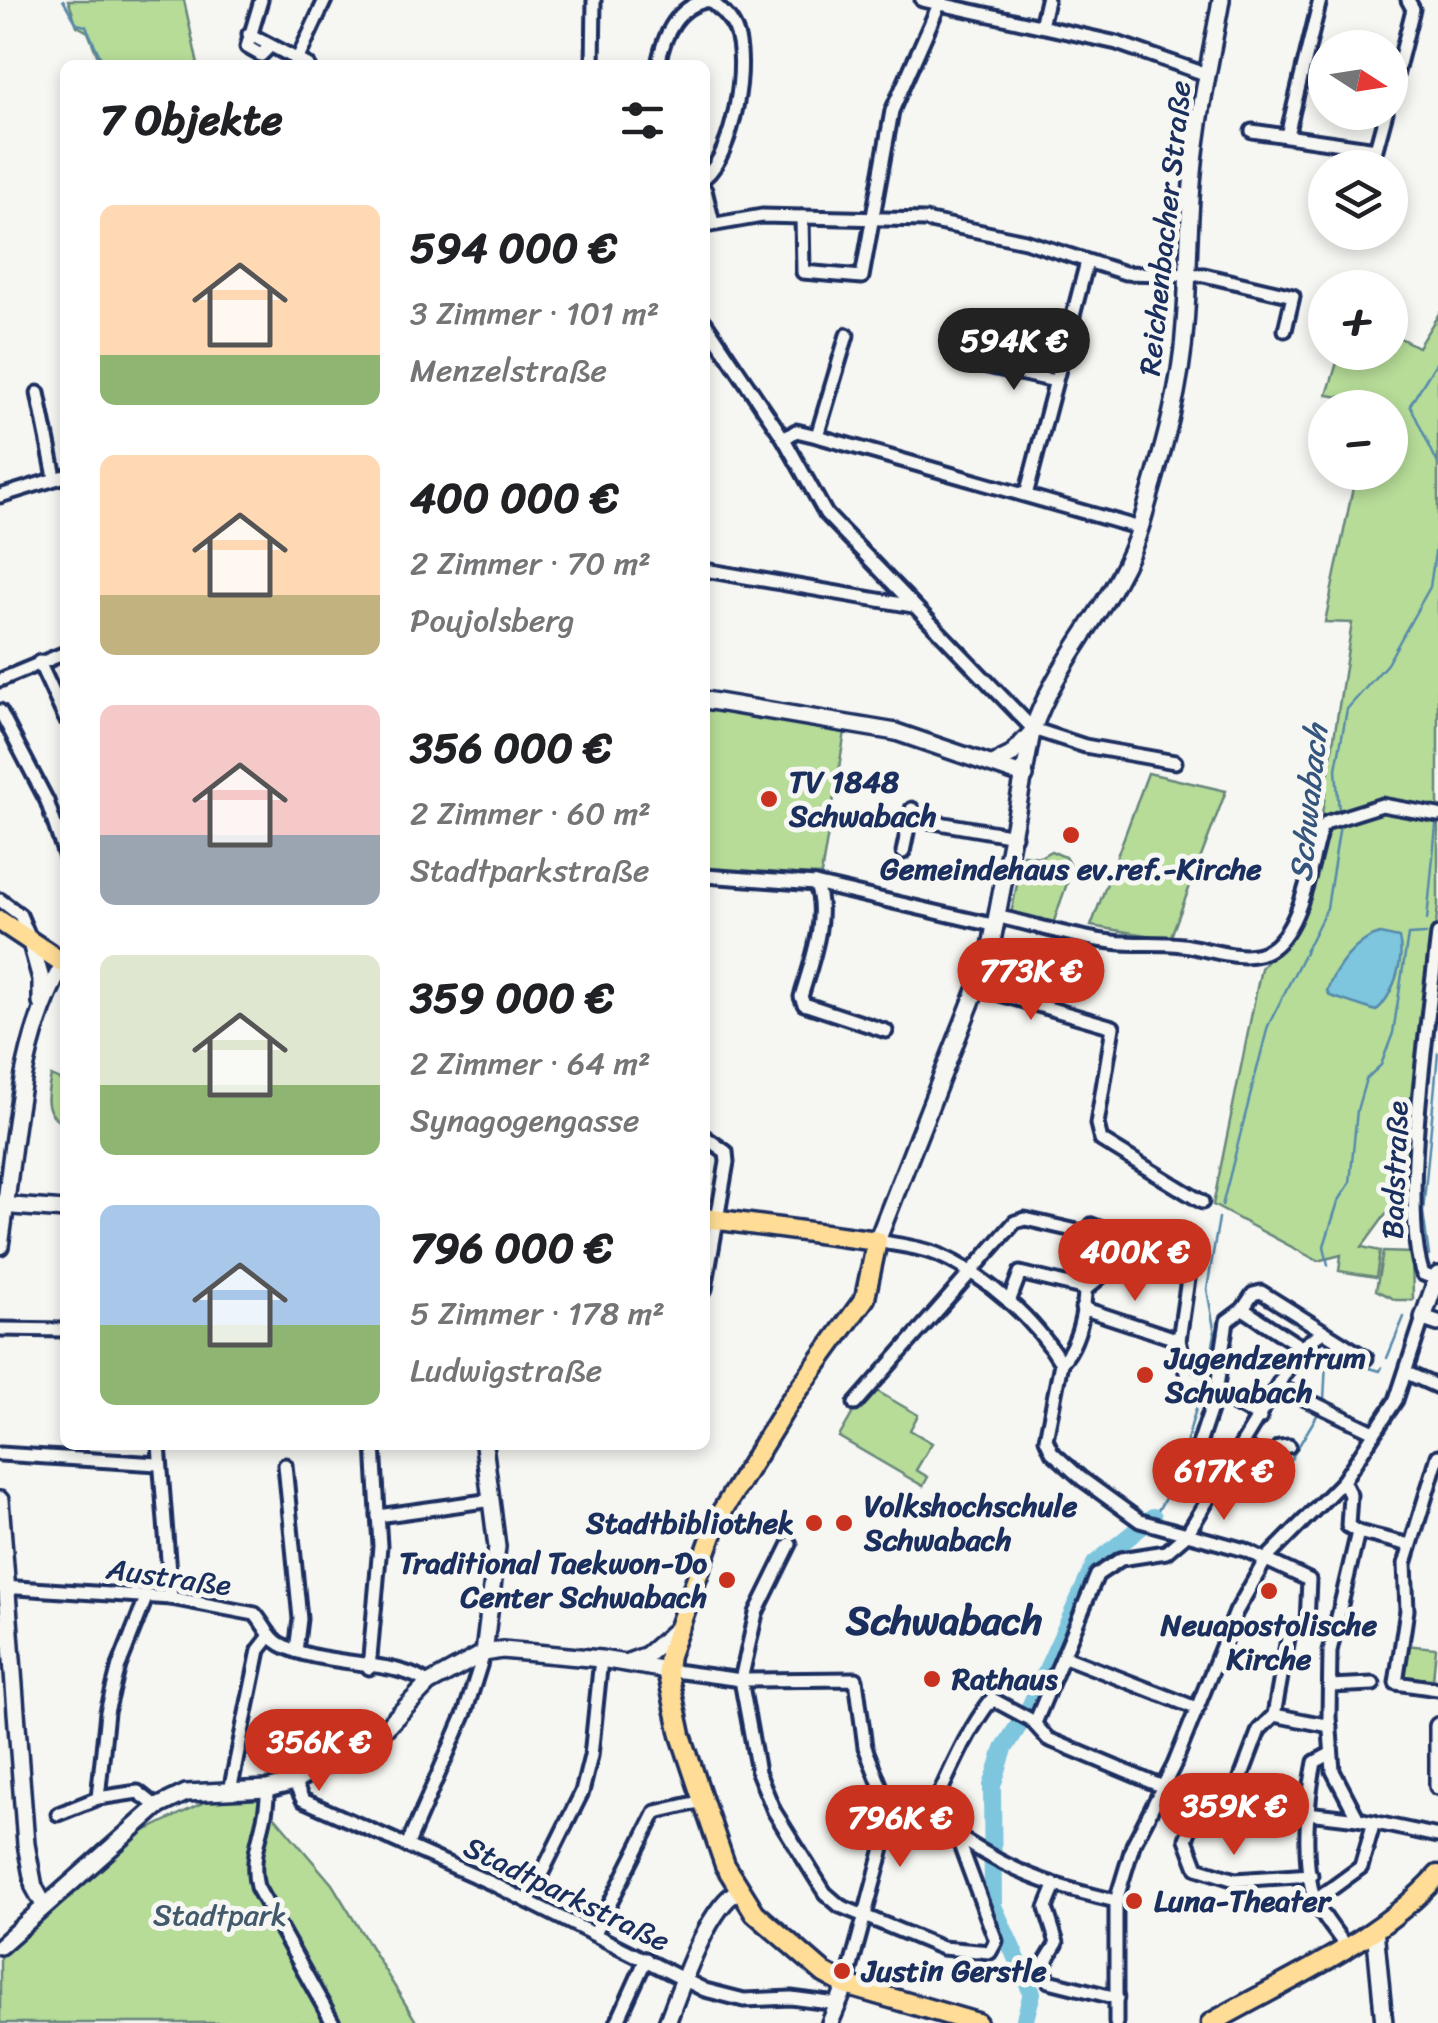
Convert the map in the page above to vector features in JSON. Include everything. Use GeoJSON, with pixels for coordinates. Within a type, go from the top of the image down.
{"type":"FeatureCollection","features":[{"type":"Feature","properties":{"kind":"main road"},"geometry":{"type":"LineString","coordinates":[[0,921],[60,964]]}},
{"type":"Feature","properties":{"kind":"main road"},"geometry":{"type":"LineString","coordinates":[[711,1219],[877,1241],[865,1298],[788,1404],[719,1516],[678,1628],[667,1670],[681,1735],[738,1892],[754,1913],[824,1973],[846,1986],[977,2023]]}},
{"type":"Feature","properties":{"kind":"main road"},"geometry":{"type":"LineString","coordinates":[[1212,2023],[1375,1929],[1412,1903],[1438,1875]]}},
{"type":"Feature","properties":{"kind":"street"},"geometry":{"type":"LineString","coordinates":[[262,0],[247,47],[253,54],[261,55],[270,46],[295,60]]}},
{"type":"Feature","properties":{"kind":"street"},"geometry":{"type":"LineString","coordinates":[[301,60],[324,0]]}},
{"type":"Feature","properties":{"kind":"street"},"geometry":{"type":"LineString","coordinates":[[593,60],[594,0]]}},
{"type":"Feature","properties":{"kind":"street"},"geometry":{"type":"LineString","coordinates":[[660,60],[677,16],[690,3],[710,0],[735,30],[742,72],[721,156],[710,170]]}},
{"type":"Feature","properties":{"kind":"street"},"geometry":{"type":"LineString","coordinates":[[922,0],[1117,44],[1208,76]]}},
{"type":"Feature","properties":{"kind":"street"},"geometry":{"type":"LineString","coordinates":[[1041,26],[1047,0]]}},
{"type":"Feature","properties":{"kind":"street","name":"Reichenbacher Straße"},"geometry":{"type":"LineString","coordinates":[[1033,731],[1055,678],[1116,589],[1140,528],[1178,384],[1193,167],[1222,0]]}},
{"type":"Feature","properties":{"kind":"street"},"geometry":{"type":"LineString","coordinates":[[1287,135],[1320,0]]}},
{"type":"Feature","properties":{"kind":"street"},"geometry":{"type":"LineString","coordinates":[[1404,30],[1410,1]]}},
{"type":"Feature","properties":{"kind":"street"},"geometry":{"type":"LineString","coordinates":[[802,217],[804,272],[862,278],[892,111],[940,2]]}},
{"type":"Feature","properties":{"kind":"street"},"geometry":{"type":"LineString","coordinates":[[1252,131],[1376,148],[1381,130]]}},
{"type":"Feature","properties":{"kind":"street"},"geometry":{"type":"LineString","coordinates":[[710,225],[762,216],[870,217],[960,225],[1125,273],[1186,275],[1293,296],[1285,330]]}},
{"type":"Feature","properties":{"kind":"street"},"geometry":{"type":"LineString","coordinates":[[1026,495],[1087,262]]}},
{"type":"Feature","properties":{"kind":"street"},"geometry":{"type":"LineString","coordinates":[[710,329],[784,440],[826,514],[1033,731],[1085,746],[1176,762]]}},
{"type":"Feature","properties":{"kind":"street"},"geometry":{"type":"LineString","coordinates":[[816,436],[847,335]]}},
{"type":"Feature","properties":{"kind":"street"},"geometry":{"type":"LineString","coordinates":[[983,365],[1055,381]]}},
{"type":"Feature","properties":{"kind":"street"},"geometry":{"type":"LineString","coordinates":[[0,496],[60,476],[38,393]]}},
{"type":"Feature","properties":{"kind":"street"},"geometry":{"type":"LineString","coordinates":[[784,440],[796,432],[816,436],[1140,528]]}},
{"type":"Feature","properties":{"kind":"street"},"geometry":{"type":"LineString","coordinates":[[710,571],[808,584],[913,606]]}},
{"type":"Feature","properties":{"kind":"street"},"geometry":{"type":"LineString","coordinates":[[0,680],[60,655]]}},
{"type":"Feature","properties":{"kind":"street"},"geometry":{"type":"LineString","coordinates":[[39,662],[60,707]]}},
{"type":"Feature","properties":{"kind":"street"},"geometry":{"type":"LineString","coordinates":[[710,701],[896,732],[1025,776]]}},
{"type":"Feature","properties":{"kind":"street"},"geometry":{"type":"LineString","coordinates":[[0,710],[48,801],[60,838]]}},
{"type":"Feature","properties":{"kind":"street"},"geometry":{"type":"LineString","coordinates":[[993,764],[1012,755],[1033,731]]}},
{"type":"Feature","properties":{"kind":"street"},"geometry":{"type":"LineString","coordinates":[[1033,731],[998,922],[979,988],[877,1241],[937,1254],[970,1274],[1009,1302],[1048,1341],[1061,1363]]}},
{"type":"Feature","properties":{"kind":"street"},"geometry":{"type":"LineString","coordinates":[[710,876],[816,884],[1111,942],[1181,945],[1236,956],[1272,948],[1285,932],[1304,893],[1321,828],[1328,822],[1382,805],[1438,815]]}},
{"type":"Feature","properties":{"kind":"street"},"geometry":{"type":"LineString","coordinates":[[903,852],[911,813],[1015,836]]}},
{"type":"Feature","properties":{"kind":"street"},"geometry":{"type":"LineString","coordinates":[[816,884],[821,895],[800,997],[804,1004],[886,1031]]}},
{"type":"Feature","properties":{"kind":"street"},"geometry":{"type":"LineString","coordinates":[[0,900],[20,915],[41,978],[40,1012],[22,1080],[0,1246]]}},
{"type":"Feature","properties":{"kind":"street","name":"Badstraße"},"geometry":{"type":"LineString","coordinates":[[1436,1279],[1423,1274],[1417,1259],[1416,1178],[1438,934]]}},
{"type":"Feature","properties":{"kind":"street"},"geometry":{"type":"LineString","coordinates":[[40,1012],[60,976]]}},
{"type":"Feature","properties":{"kind":"street"},"geometry":{"type":"LineString","coordinates":[[33,1040],[60,978]]}},
{"type":"Feature","properties":{"kind":"street"},"geometry":{"type":"LineString","coordinates":[[979,988],[1112,1027],[1097,1124],[1101,1140],[1202,1202]]}},
{"type":"Feature","properties":{"kind":"street"},"geometry":{"type":"LineString","coordinates":[[710,1141],[726,1152],[711,1219]]}},
{"type":"Feature","properties":{"kind":"street"},"geometry":{"type":"LineString","coordinates":[[3,1206],[60,1210]]}},
{"type":"Feature","properties":{"kind":"street"},"geometry":{"type":"LineString","coordinates":[[854,1404],[1015,1222],[1025,1219],[1086,1233]]}},
{"type":"Feature","properties":{"kind":"street"},"geometry":{"type":"LineString","coordinates":[[1120,1236],[1092,1225],[1086,1233],[1086,1289],[1069,1354],[1061,1363],[1046,1440],[1052,1452],[1140,1521],[1266,1559],[1309,1580],[1307,1623],[1289,1633],[1274,1715],[1260,1730],[1231,1804]]}},
{"type":"Feature","properties":{"kind":"street"},"geometry":{"type":"LineString","coordinates":[[1086,1289],[1151,1235],[1171,1242]]}},
{"type":"Feature","properties":{"kind":"street"},"geometry":{"type":"LineString","coordinates":[[1189,1272],[1179,1340],[1187,1377],[1260,1418]]}},
{"type":"Feature","properties":{"kind":"street"},"geometry":{"type":"LineString","coordinates":[[1009,1302],[1020,1273],[1086,1289]]}},
{"type":"Feature","properties":{"kind":"street"},"geometry":{"type":"LineString","coordinates":[[1116,2023],[1116,1902],[1133,1845],[1163,1787],[1236,1612],[1266,1559],[1343,1481],[1374,1432],[1407,1373],[1430,1320],[1436,1279]]}},
{"type":"Feature","properties":{"kind":"street"},"geometry":{"type":"LineString","coordinates":[[1228,1470],[1196,1450],[1214,1392],[1227,1321],[1244,1309],[1252,1294],[1261,1292],[1366,1358]]}},
{"type":"Feature","properties":{"kind":"street"},"geometry":{"type":"LineString","coordinates":[[1082,1308],[1179,1340]]}},
{"type":"Feature","properties":{"kind":"street"},"geometry":{"type":"LineString","coordinates":[[1244,1309],[1301,1347]]}},
{"type":"Feature","properties":{"kind":"street"},"geometry":{"type":"LineString","coordinates":[[0,1329],[60,1330]]}},
{"type":"Feature","properties":{"kind":"street"},"geometry":{"type":"LineString","coordinates":[[1033,1721],[1065,1657],[1081,1610],[1106,1565],[1156,1556],[1187,1534],[1301,1347],[1323,1332]]}},
{"type":"Feature","properties":{"kind":"street"},"geometry":{"type":"LineString","coordinates":[[1407,1373],[1438,1388]]}},
{"type":"Feature","properties":{"kind":"street"},"geometry":{"type":"LineString","coordinates":[[1278,1386],[1374,1432]]}},
{"type":"Feature","properties":{"kind":"street"},"geometry":{"type":"LineString","coordinates":[[1243,1446],[1267,1460],[1276,1477]]}},
{"type":"Feature","properties":{"kind":"street"},"geometry":{"type":"LineString","coordinates":[[1267,1460],[1279,1447],[1289,1446]]}},
{"type":"Feature","properties":{"kind":"street"},"geometry":{"type":"LineString","coordinates":[[158,1450],[171,1598]]}},
{"type":"Feature","properties":{"kind":"street"},"geometry":{"type":"LineString","coordinates":[[369,1668],[379,1578],[374,1450]]}},
{"type":"Feature","properties":{"kind":"street"},"geometry":{"type":"LineString","coordinates":[[407,1846],[465,1713],[484,1653],[497,1547],[485,1450]]}},
{"type":"Feature","properties":{"kind":"street"},"geometry":{"type":"LineString","coordinates":[[0,1454],[158,1464]]}},
{"type":"Feature","properties":{"kind":"street"},"geometry":{"type":"LineString","coordinates":[[1438,1456],[1410,1545],[1404,1640],[1396,1684],[1438,1690]]}},
{"type":"Feature","properties":{"kind":"street"},"geometry":{"type":"LineString","coordinates":[[285,1465],[300,1619],[296,1650]]}},
{"type":"Feature","properties":{"kind":"street"},"geometry":{"type":"LineString","coordinates":[[1343,1481],[1350,1495],[1348,1526],[1410,1545]]}},
{"type":"Feature","properties":{"kind":"street"},"geometry":{"type":"LineString","coordinates":[[0,1500],[3,1587],[29,1861],[34,1887],[44,1905]]}},
{"type":"Feature","properties":{"kind":"street"},"geometry":{"type":"LineString","coordinates":[[378,1516],[492,1500]]}},
{"type":"Feature","properties":{"kind":"street"},"geometry":{"type":"LineString","coordinates":[[1358,1532],[1333,1635],[1330,1686],[1333,1771],[1358,1819]]}},
{"type":"Feature","properties":{"kind":"street"},"geometry":{"type":"LineString","coordinates":[[790,1544],[756,1613],[741,1680],[758,1772],[794,1843],[826,1893],[840,1906],[868,1914],[942,1948],[990,1952],[996,1941],[963,1841]]}},
{"type":"Feature","properties":{"kind":"street","name":"Austraße"},"geometry":{"type":"LineString","coordinates":[[3,1587],[171,1598],[255,1614],[270,1636],[296,1650],[369,1668],[416,1672],[428,1684]]}},
{"type":"Feature","properties":{"kind":"street"},"geometry":{"type":"LineString","coordinates":[[98,1798],[108,1712],[119,1666],[146,1598]]}},
{"type":"Feature","properties":{"kind":"street"},"geometry":{"type":"LineString","coordinates":[[628,1662],[647,1654],[678,1628]]}},
{"type":"Feature","properties":{"kind":"street"},"geometry":{"type":"LineString","coordinates":[[230,1790],[259,1650],[270,1636]]}},
{"type":"Feature","properties":{"kind":"street"},"geometry":{"type":"LineString","coordinates":[[0,1946],[157,1807],[186,1794],[266,1789],[294,1782],[380,1734],[428,1684],[484,1653],[502,1650],[600,1659],[741,1680],[856,1679],[865,1746],[892,1815],[868,1914],[830,2023]]}},
{"type":"Feature","properties":{"kind":"street"},"geometry":{"type":"LineString","coordinates":[[1065,1657],[1196,1708]]}},
{"type":"Feature","properties":{"kind":"street"},"geometry":{"type":"LineString","coordinates":[[528,1901],[582,1792],[591,1756],[600,1659]]}},
{"type":"Feature","properties":{"kind":"street"},"geometry":{"type":"LineString","coordinates":[[1330,1686],[1374,1684]]}},
{"type":"Feature","properties":{"kind":"street"},"geometry":{"type":"LineString","coordinates":[[928,1818],[957,1748],[969,1738],[992,1699],[1033,1721],[1048,1739],[1163,1787],[1231,1804],[1358,1819],[1438,1836]]}},
{"type":"Feature","properties":{"kind":"street"},"geometry":{"type":"LineString","coordinates":[[1274,1715],[1330,1726]]}},
{"type":"Feature","properties":{"kind":"street"},"geometry":{"type":"LineString","coordinates":[[1438,1726],[1438,1786]]}},
{"type":"Feature","properties":{"kind":"street"},"geometry":{"type":"LineString","coordinates":[[1330,1754],[1315,1762],[1308,1815],[1311,1875],[1316,1900],[1346,1947]]}},
{"type":"Feature","properties":{"kind":"street","name":"Stadtparkstraße"},"geometry":{"type":"LineString","coordinates":[[294,1782],[303,1800],[528,1901],[684,1979],[744,2000],[791,1998],[838,2004]]}},
{"type":"Feature","properties":{"kind":"street"},"geometry":{"type":"LineString","coordinates":[[266,1789],[268,1810],[252,1866],[257,1887],[333,2023]]}},
{"type":"Feature","properties":{"kind":"street"},"geometry":{"type":"LineString","coordinates":[[58,1814],[98,1798],[138,1792],[157,1807]]}},
{"type":"Feature","properties":{"kind":"street"},"geometry":{"type":"LineString","coordinates":[[1202,1798],[1186,1839],[1197,1868],[1235,1880],[1311,1875]]}},
{"type":"Feature","properties":{"kind":"street"},"geometry":{"type":"LineString","coordinates":[[595,1933],[656,1812],[703,1801]]}},
{"type":"Feature","properties":{"kind":"street"},"geometry":{"type":"LineString","coordinates":[[892,1815],[928,1818],[1007,1866],[1055,1886],[1116,1902]]}},
{"type":"Feature","properties":{"kind":"street"},"geometry":{"type":"LineString","coordinates":[[1316,1900],[1361,1868],[1374,1822]]}},
{"type":"Feature","properties":{"kind":"street"},"geometry":{"type":"LineString","coordinates":[[29,1861],[57,1892]]}},
{"type":"Feature","properties":{"kind":"street"},"geometry":{"type":"LineString","coordinates":[[1055,1886],[1046,1908],[1056,1943],[1043,1966],[1049,1982],[1118,1998]]}},
{"type":"Feature","properties":{"kind":"street"},"geometry":{"type":"LineString","coordinates":[[667,2023],[684,1979],[729,1896],[738,1892]]}},
{"type":"Feature","properties":{"kind":"street"},"geometry":{"type":"LineString","coordinates":[[1375,1929],[1384,2023]]}},
{"type":"Feature","properties":{"kind":"street"},"geometry":{"type":"LineString","coordinates":[[617,2023],[646,1959]]}},
{"type":"Feature","properties":{"kind":"green space"},"geometry":{"type":"Polygon","coordinates":[[[68,0],[184,0],[197,60],[99,60],[88,32],[77,26],[68,0]]]}},
{"type":"Feature","properties":{"kind":"green space"},"geometry":{"type":"Polygon","coordinates":[[[1438,315],[1438,905],[1411,1180],[1362,1247],[1380,1251],[1376,1277],[1339,1271],[1341,1255],[1318,1261],[1213,1205],[1261,968],[1293,931],[1320,827],[1352,623],[1325,622],[1352,490],[1408,490],[1408,390],[1329,390],[1335,370],[1408,370],[1408,342],[1418,347],[1438,315]]]}},
{"type":"Feature","properties":{"kind":"green space","name":"TV 1848 Schwabach"},"geometry":{"type":"Polygon","coordinates":[[[710,710],[846,726],[821,875],[710,871],[710,710]]]}},
{"type":"Feature","properties":{"kind":"green space"},"geometry":{"type":"Polygon","coordinates":[[[1148,773],[1226,791],[1170,939],[1091,926],[1148,773]]]}},
{"type":"Feature","properties":{"kind":"green space"},"geometry":{"type":"Polygon","coordinates":[[[1051,851],[1065,857],[1072,869],[1053,924],[1011,914],[1023,855],[1040,857],[1051,851]]]}},
{"type":"Feature","properties":{"kind":"green space"},"geometry":{"type":"Polygon","coordinates":[[[51,1076],[60,1080],[60,1121],[48,1104],[51,1076]]]}},
{"type":"Feature","properties":{"kind":"green space"},"geometry":{"type":"Polygon","coordinates":[[[1383,1252],[1412,1253],[1413,1300],[1396,1300],[1376,1290],[1383,1252]]]}},
{"type":"Feature","properties":{"kind":"green space"},"geometry":{"type":"Polygon","coordinates":[[[875,1390],[918,1415],[910,1430],[932,1443],[916,1470],[928,1477],[923,1486],[839,1437],[862,1397],[875,1390]]]}},
{"type":"Feature","properties":{"kind":"green space"},"geometry":{"type":"Polygon","coordinates":[[[1405,1645],[1436,1648],[1433,1679],[1403,1677],[1405,1645]]]}},
{"type":"Feature","properties":{"kind":"green space","name":"Stadtpark"},"geometry":{"type":"Polygon","coordinates":[[[258,1797],[332,1884],[417,2023],[0,2023],[0,1950],[25,1923],[33,1930],[141,1833],[213,1798],[258,1797]]]}},
{"type":"Feature","properties":{"kind":"water"},"geometry":{"type":"Polygon","coordinates":[[[1380,934],[1399,938],[1400,947],[1396,977],[1382,1004],[1376,1011],[1330,996],[1330,982],[1348,956],[1363,942],[1380,934]]]}},
{"type":"Feature","properties":{"kind":"waterway"},"geometry":{"type":"LineString","coordinates":[[63,0],[77,24],[86,26],[102,60]]}},
{"type":"Feature","properties":{"kind":"waterway","name":"Schwabach"},"geometry":{"type":"LineString","coordinates":[[1438,360],[1410,405],[1438,464]]}},
{"type":"Feature","properties":{"kind":"waterway","name":"Schwabach"},"geometry":{"type":"LineString","coordinates":[[1339,812],[1336,769],[1347,709],[1387,664],[1430,587],[1438,532]]}},
{"type":"Feature","properties":{"kind":"waterway","name":"Schwabach"},"geometry":{"type":"LineString","coordinates":[[1222,1206],[1268,1026],[1327,908],[1340,825]]}},
{"type":"Feature","properties":{"kind":"waterway"},"geometry":{"type":"LineString","coordinates":[[1427,920],[1436,825]]}},
{"type":"Feature","properties":{"kind":"waterway"},"geometry":{"type":"LineString","coordinates":[[1328,1265],[1324,1246],[1338,1202],[1350,1183],[1357,1110],[1366,1079],[1381,1065],[1393,1033],[1408,935],[1426,934]]}},
{"type":"Feature","properties":{"kind":"waterway"},"geometry":{"type":"LineString","coordinates":[[1429,1256],[1423,1212],[1438,1053]]}},
{"type":"Feature","properties":{"kind":"waterway","name":"Schwabach"},"geometry":{"type":"LineString","coordinates":[[1206,1384],[1215,1334],[1207,1289],[1219,1218]]}},
{"type":"Feature","properties":{"kind":"waterway"},"geometry":{"type":"LineString","coordinates":[[1387,1358],[1404,1317]]}},
{"type":"Feature","properties":{"kind":"waterway"},"geometry":{"type":"LineString","coordinates":[[1324,1400],[1327,1343]]}},
{"type":"Feature","properties":{"kind":"waterway"},"geometry":{"type":"LineString","coordinates":[[1305,1363],[1325,1366]]}},
{"type":"Feature","properties":{"kind":"waterway"},"geometry":{"type":"LineString","coordinates":[[1366,1367],[1380,1371],[1382,1367]]}},
{"type":"Feature","properties":{"kind":"waterway","name":"Schwabach"},"geometry":{"type":"LineString","coordinates":[[1153,1517],[1177,1472],[1202,1391]]}},
{"type":"Feature","properties":{"kind":"waterway"},"geometry":{"type":"LineString","coordinates":[[1282,1474],[1319,1412]]}},
{"type":"Feature","properties":{"kind":"waterway"},"geometry":{"type":"LineString","coordinates":[[1222,1490],[1244,1491],[1273,1483]]}},
{"type":"Feature","properties":{"kind":"waterway","name":"Schwabach"},"geometry":{"type":"LineString","coordinates":[[1024,2023],[1032,1993],[993,1906],[992,1786],[1004,1749],[1030,1707],[1095,1564],[1153,1517]]}},
{"type":"Feature","properties":{"kind":"place","name":"TV 1848 Schwabach"},"geometry":{"type":"Point","coordinates":[769,799]}},
{"type":"Feature","properties":{"kind":"place","name":"Gemeindehaus ev.ref.-Kirche"},"geometry":{"type":"Point","coordinates":[1071,835]}},
{"type":"Feature","properties":{"kind":"place","name":"Jugendzentrum Schwabach"},"geometry":{"type":"Point","coordinates":[1145,1375]}},
{"type":"Feature","properties":{"kind":"place","name":"Stadtbibliothek"},"geometry":{"type":"Point","coordinates":[814,1523]}},
{"type":"Feature","properties":{"kind":"place","name":"Volkshochschule Schwabach"},"geometry":{"type":"Point","coordinates":[844,1523]}},
{"type":"Feature","properties":{"kind":"place","name":"Traditional Taekwon-Do Center Schwabach"},"geometry":{"type":"Point","coordinates":[727,1580]}},
{"type":"Feature","properties":{"kind":"place","name":"Neuapostolische Kirche"},"geometry":{"type":"Point","coordinates":[1269,1591]}},
{"type":"Feature","properties":{"kind":"place","name":"Rathaus"},"geometry":{"type":"Point","coordinates":[932,1679]}},
{"type":"Feature","properties":{"kind":"place","name":"Luna-Theater"},"geometry":{"type":"Point","coordinates":[1134,1901]}},
{"type":"Feature","properties":{"kind":"place","name":"Justin Gerstle"},"geometry":{"type":"Point","coordinates":[842,1971]}},
{"type":"Feature","properties":{"kind":"district","name":"Schwabach"},"geometry":{"type":"Point","coordinates":[944,1620]}}]}
